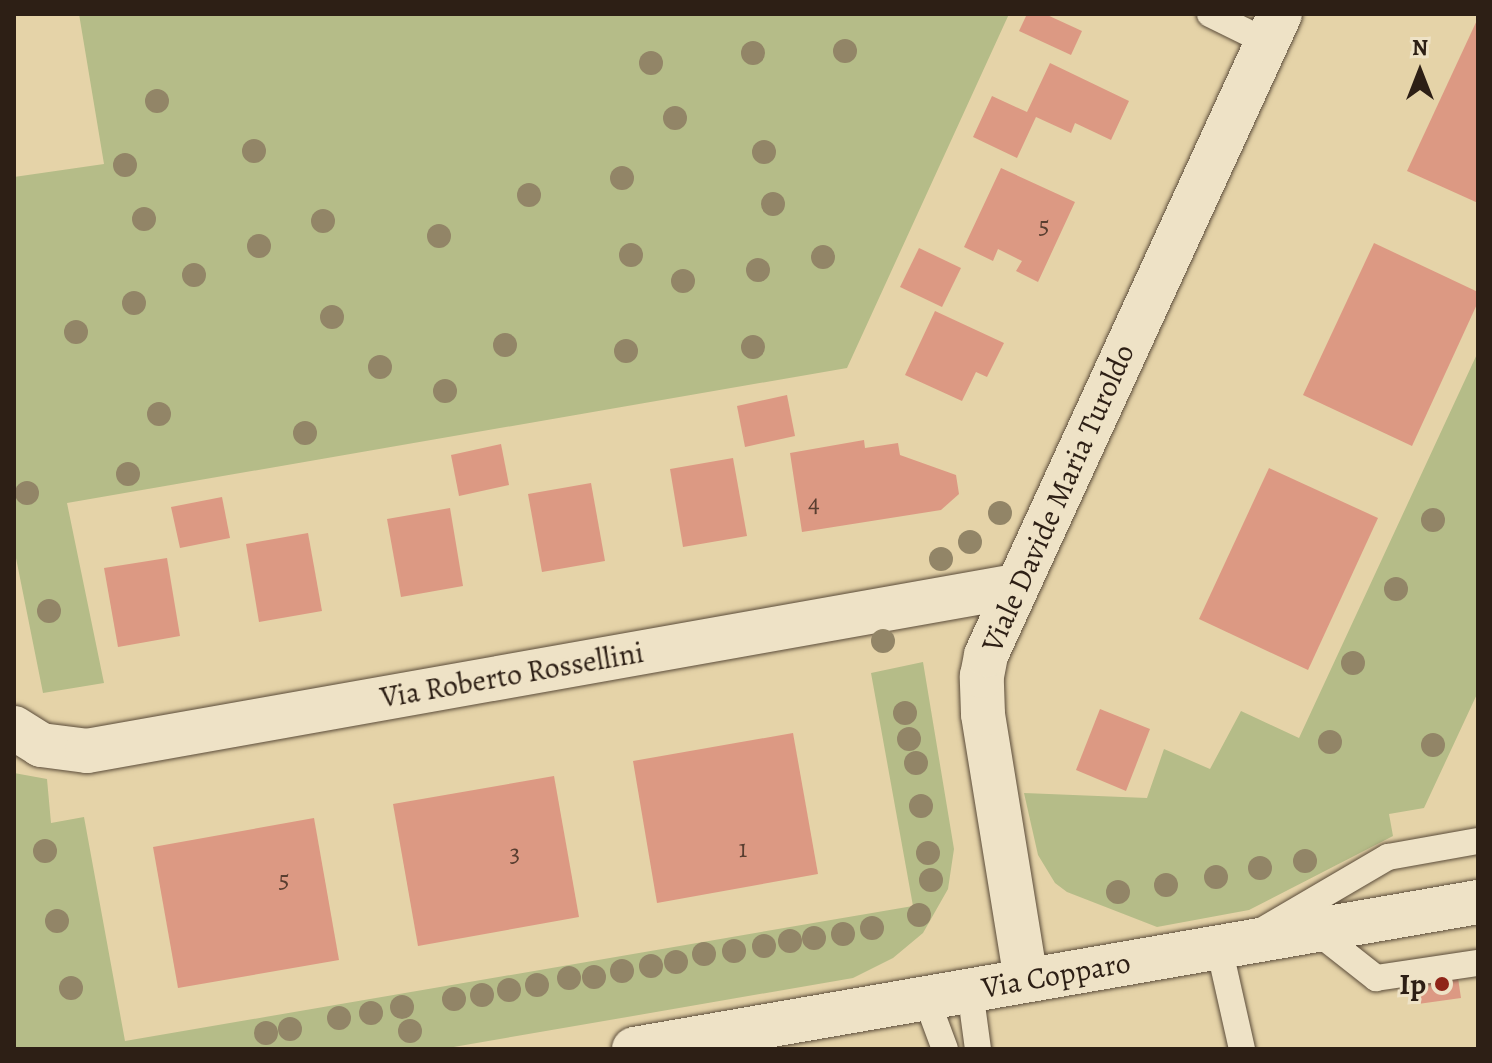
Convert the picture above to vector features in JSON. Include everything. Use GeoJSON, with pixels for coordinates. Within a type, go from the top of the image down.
{"type":"FeatureCollection","features":[{"type":"Feature","properties":{"kind":"street","name":"Viale Davide Maria Turoldo"},"geometry":{"type":"LineString","coordinates":[[1026,980],[981,693],[986,655],[1273,28]]}},
{"type":"Feature","properties":{"kind":"street","name":"Via Roberto Rossellini"},"geometry":{"type":"LineString","coordinates":[[14,728],[41,745],[87,751],[1015,586]]}},
{"type":"Feature","properties":{"kind":"street","name":"Via Copparo"},"geometry":{"type":"LineString","coordinates":[[634,1049],[1478,902]]}},
{"type":"Feature","properties":{"kind":"lane","name":"Viale Davide Maria Turoldo"},"geometry":{"type":"LineString","coordinates":[[1210,14],[1273,28]]}},
{"type":"Feature","properties":{"kind":"lane"},"geometry":{"type":"LineString","coordinates":[[1242,1049],[1229,946],[1388,857],[1478,841]]}},
{"type":"Feature","properties":{"kind":"lane"},"geometry":{"type":"LineString","coordinates":[[1315,930],[1376,978],[1478,963]]}},
{"type":"Feature","properties":{"kind":"lane"},"geometry":{"type":"LineString","coordinates":[[970,990],[978,1049]]}},
{"type":"Feature","properties":{"kind":"lane"},"geometry":{"type":"LineString","coordinates":[[926,998],[945,1049]]}},
{"type":"Feature","properties":{"kind":"green space"},"geometry":{"type":"Polygon","coordinates":[[[79,14],[1009,14],[847,368],[67,503],[104,683],[43,693],[14,548],[14,177],[104,164],[79,14]]]}},
{"type":"Feature","properties":{"kind":"green space"},"geometry":{"type":"Polygon","coordinates":[[[1478,352],[1478,692],[1424,808],[1389,814],[1393,836],[1249,910],[1157,927],[1067,892],[1055,883],[1038,855],[1024,793],[1147,798],[1164,749],[1210,769],[1241,711],[1299,738],[1478,352]]]}},
{"type":"Feature","properties":{"kind":"green space"},"geometry":{"type":"Polygon","coordinates":[[[923,662],[954,849],[948,889],[923,933],[893,958],[853,978],[442,1049],[14,1049],[14,773],[47,779],[51,823],[84,817],[125,1041],[913,906],[871,673],[923,662]]]}},
{"type":"Feature","properties":{"kind":"building"},"geometry":{"type":"Polygon","coordinates":[[[1027,14],[1045,14],[1082,31],[1071,55],[1019,31],[1027,14]]]}},
{"type":"Feature","properties":{"kind":"building"},"geometry":{"type":"Polygon","coordinates":[[[1478,18],[1478,203],[1407,171],[1478,18]]]}},
{"type":"Feature","properties":{"kind":"building"},"geometry":{"type":"Polygon","coordinates":[[[1050,63],[1129,101],[1111,140],[1075,123],[1071,133],[1036,117],[1017,158],[973,137],[992,96],[1027,112],[1050,63]]]}},
{"type":"Feature","properties":{"kind":"building"},"geometry":{"type":"Polygon","coordinates":[[[1001,168],[1075,202],[1038,282],[1016,271],[1022,261],[998,249],[993,261],[964,247],[1001,168]]]}},
{"type":"Feature","properties":{"kind":"building"},"geometry":{"type":"Polygon","coordinates":[[[1374,243],[1478,292],[1478,302],[1412,446],[1303,395],[1374,243]]]}},
{"type":"Feature","properties":{"kind":"building"},"geometry":{"type":"Polygon","coordinates":[[[919,248],[961,268],[942,307],[900,287],[919,248]]]}},
{"type":"Feature","properties":{"kind":"building"},"geometry":{"type":"Polygon","coordinates":[[[935,311],[1004,343],[987,377],[976,372],[962,401],[905,375],[935,311]]]}},
{"type":"Feature","properties":{"kind":"building"},"geometry":{"type":"Polygon","coordinates":[[[787,395],[795,436],[745,447],[737,406],[787,395]]]}},
{"type":"Feature","properties":{"kind":"building"},"geometry":{"type":"Polygon","coordinates":[[[864,440],[865,448],[898,443],[900,455],[956,475],[959,494],[941,510],[802,532],[790,453],[864,440]]]}},
{"type":"Feature","properties":{"kind":"building"},"geometry":{"type":"Polygon","coordinates":[[[501,444],[509,485],[459,496],[451,455],[501,444]]]}},
{"type":"Feature","properties":{"kind":"building"},"geometry":{"type":"Polygon","coordinates":[[[733,458],[747,536],[683,547],[670,469],[733,458]]]}},
{"type":"Feature","properties":{"kind":"building"},"geometry":{"type":"Polygon","coordinates":[[[1269,468],[1378,518],[1308,670],[1199,619],[1269,468]]]}},
{"type":"Feature","properties":{"kind":"building"},"geometry":{"type":"Polygon","coordinates":[[[591,483],[605,561],[542,572],[528,494],[591,483]]]}},
{"type":"Feature","properties":{"kind":"building"},"geometry":{"type":"Polygon","coordinates":[[[222,497],[230,538],[180,548],[171,507],[222,497]]]}},
{"type":"Feature","properties":{"kind":"building"},"geometry":{"type":"Polygon","coordinates":[[[450,508],[463,586],[401,597],[387,519],[450,508]]]}},
{"type":"Feature","properties":{"kind":"building"},"geometry":{"type":"Polygon","coordinates":[[[308,533],[322,611],[259,622],[246,544],[308,533]]]}},
{"type":"Feature","properties":{"kind":"building"},"geometry":{"type":"Polygon","coordinates":[[[167,558],[180,636],[118,647],[104,568],[167,558]]]}},
{"type":"Feature","properties":{"kind":"building"},"geometry":{"type":"Polygon","coordinates":[[[1100,709],[1150,729],[1126,791],[1076,770],[1100,709]]]}},
{"type":"Feature","properties":{"kind":"building"},"geometry":{"type":"Polygon","coordinates":[[[793,733],[818,874],[657,903],[633,761],[793,733]]]}},
{"type":"Feature","properties":{"kind":"building"},"geometry":{"type":"Polygon","coordinates":[[[554,776],[579,917],[418,946],[393,804],[554,776]]]}},
{"type":"Feature","properties":{"kind":"building"},"geometry":{"type":"Polygon","coordinates":[[[314,818],[339,960],[178,988],[153,847],[314,818]]]}},
{"type":"Feature","properties":{"kind":"building"},"geometry":{"type":"Polygon","coordinates":[[[1455,958],[1461,998],[1418,1004],[1412,964],[1455,958]]]}},
{"type":"Feature","properties":{"kind":"place","name":"Ip"},"geometry":{"type":"Point","coordinates":[1442,984]}}]}
